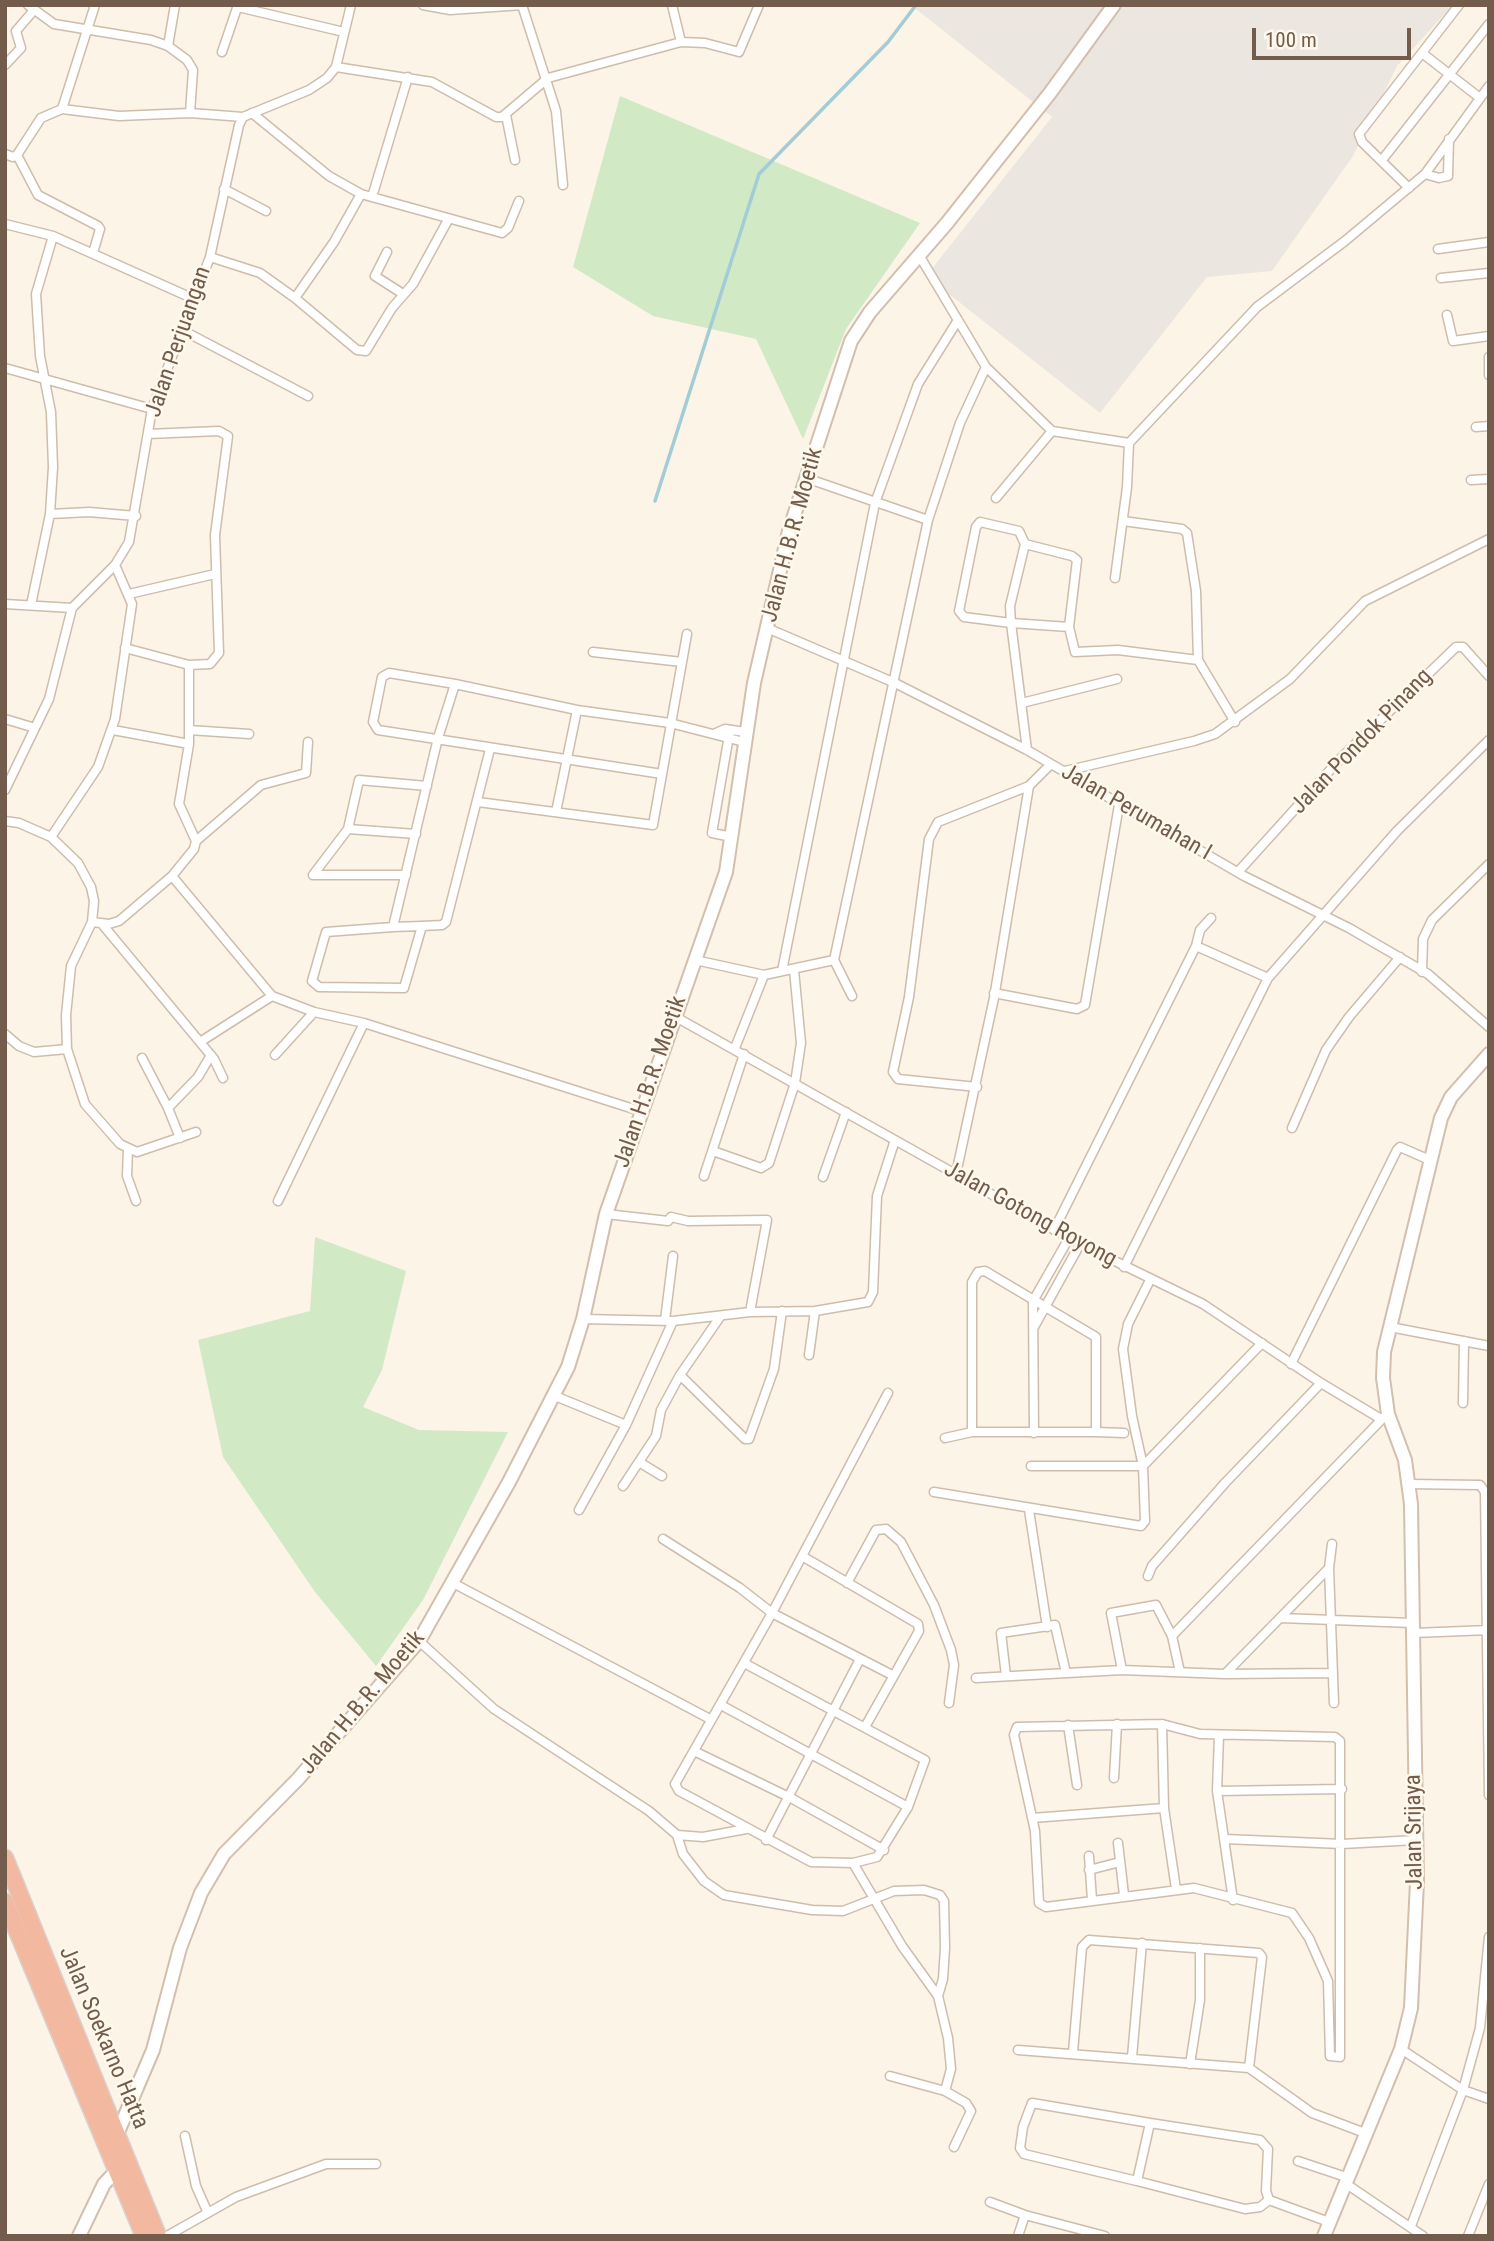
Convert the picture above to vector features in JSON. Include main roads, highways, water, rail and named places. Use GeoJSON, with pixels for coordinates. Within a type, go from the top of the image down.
{"type":"FeatureCollection","features":[{"type":"Feature","properties":{"kind":"highway","name":"Jalan Soekarno Hatta"},"geometry":{"type":"LineString","coordinates":[[5,1858],[158,2236]]}},
{"type":"Feature","properties":{"kind":"highway","name":"Jalan Soekarno Hatta"},"geometry":{"type":"LineString","coordinates":[[5,1902],[144,2236]]}},
{"type":"Feature","properties":{"kind":"waterway"},"geometry":{"type":"LineString","coordinates":[[655,501],[759,174],[888,42],[916,5]]}}]}
